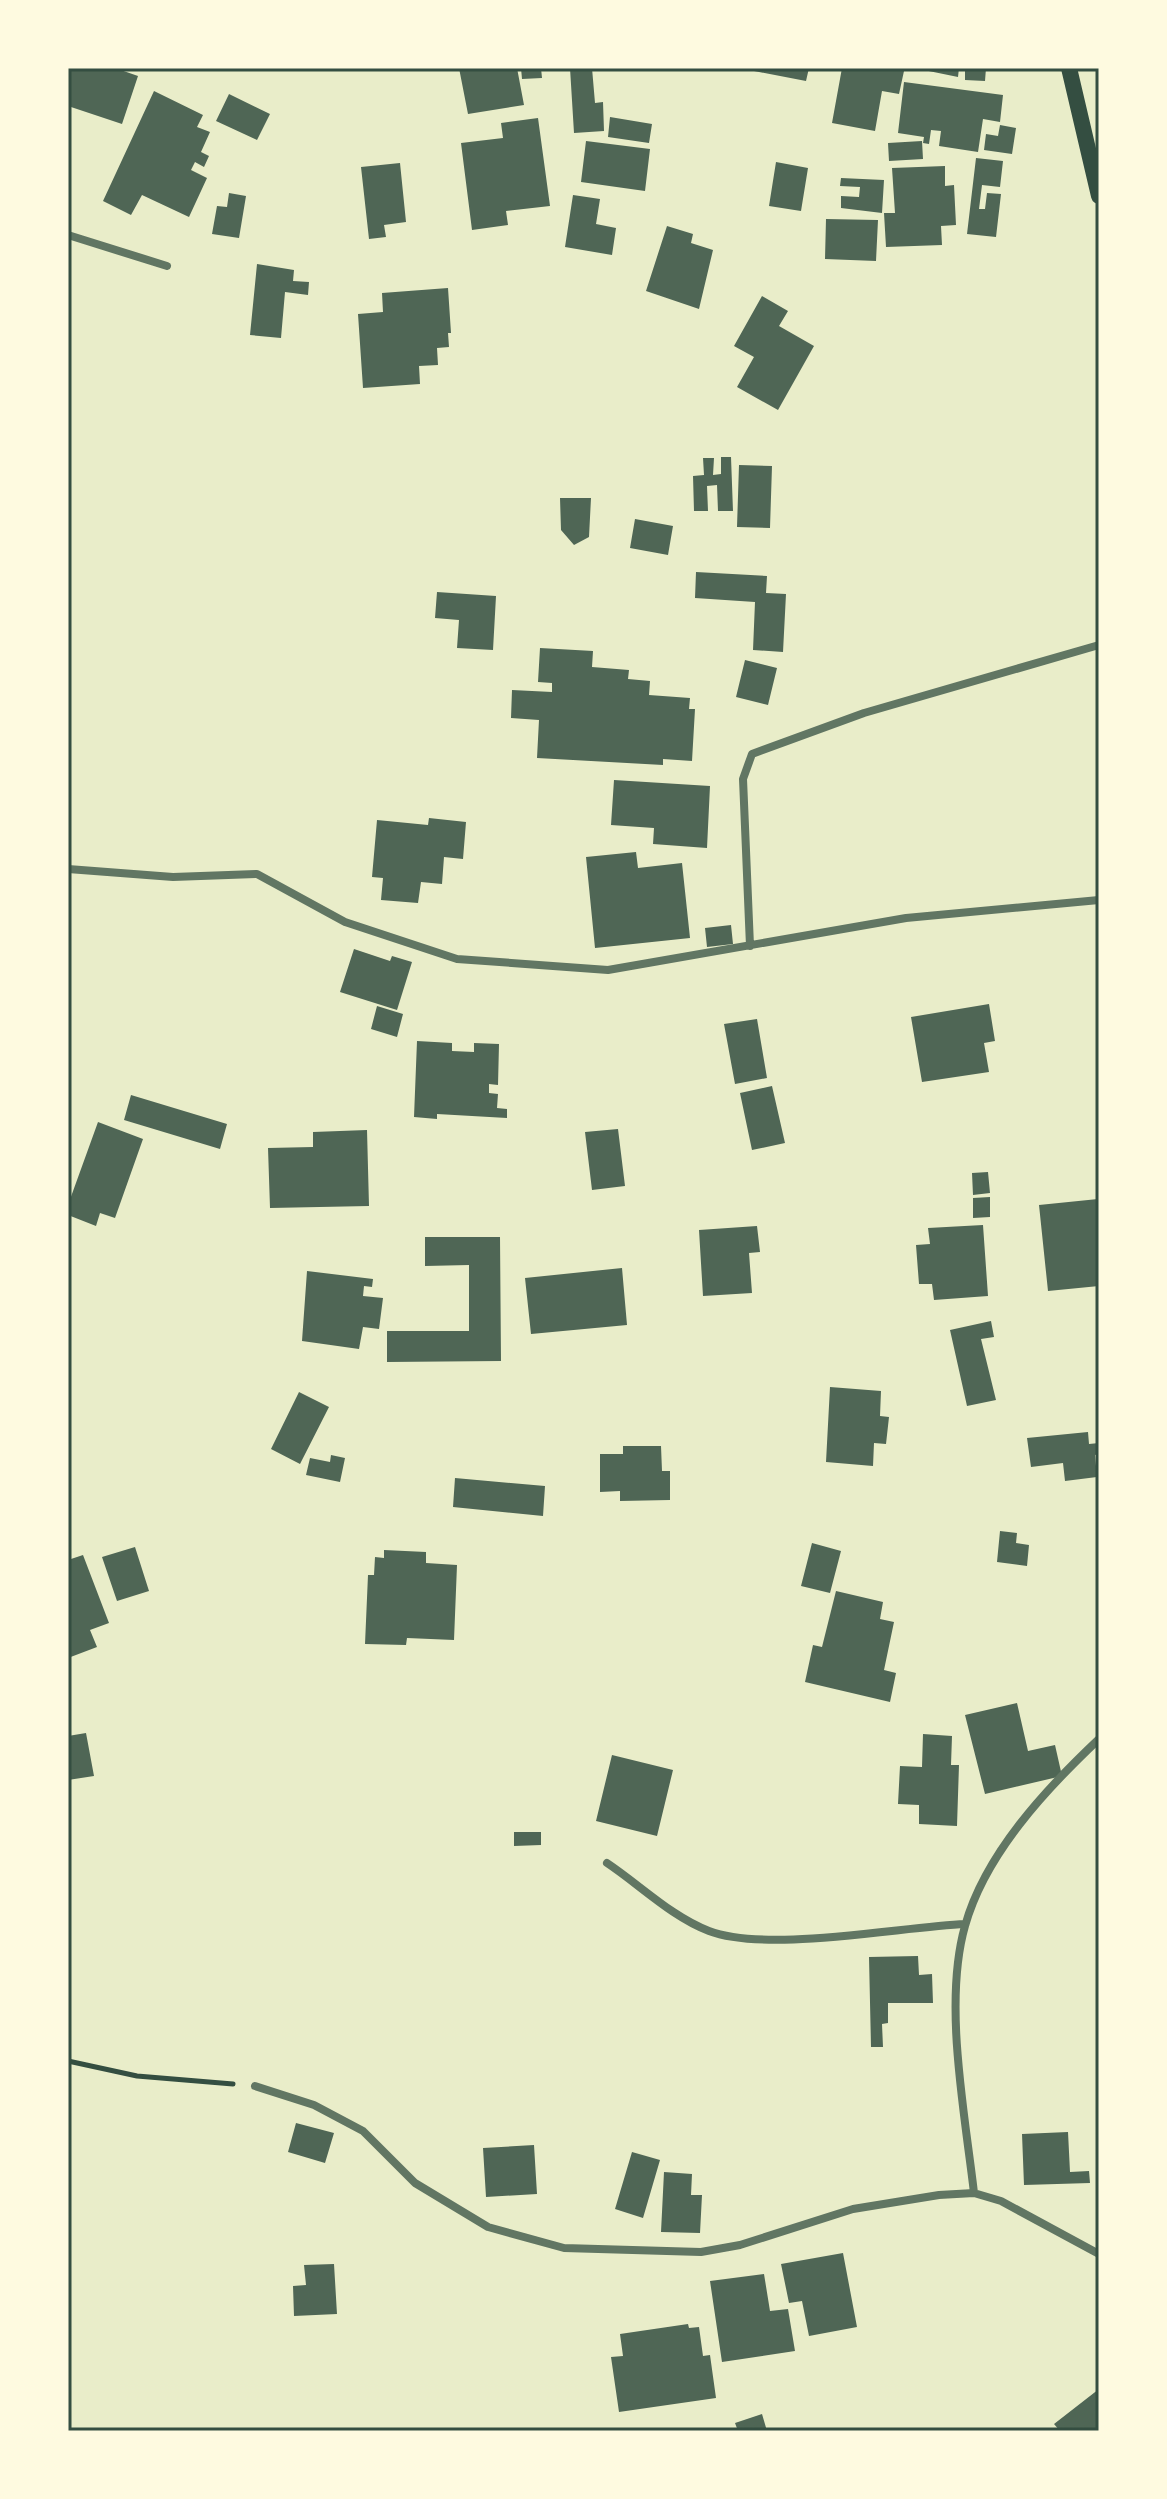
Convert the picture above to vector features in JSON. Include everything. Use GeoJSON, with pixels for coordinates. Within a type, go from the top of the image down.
{"type":"FeatureCollection","features":[{"type":"Feature","properties":{"kind":"main road"},"geometry":{"type":"LineString","coordinates":[[1069,68],[1099,196]]}},
{"type":"Feature","properties":{"kind":"street"},"geometry":{"type":"LineString","coordinates":[[68,235],[167,266]]}},
{"type":"Feature","properties":{"kind":"street"},"geometry":{"type":"LineString","coordinates":[[750,946],[743,779],[752,754],[864,713],[1099,645]]}},
{"type":"Feature","properties":{"kind":"street"},"geometry":{"type":"LineString","coordinates":[[68,869],[173,877],[257,874],[345,922],[457,959],[608,970],[906,918],[1099,900]]}},
{"type":"Feature","properties":{"kind":"street"},"geometry":{"type":"LineString","coordinates":[[974,2193],[959,2067],[958,1969],[965,1924],[1001,1849],[1099,1739]]}},
{"type":"Feature","properties":{"kind":"street"},"geometry":{"type":"LineString","coordinates":[[607,1863],[674,1912],[710,1931],[768,1939],[965,1924]]}},
{"type":"Feature","properties":{"kind":"street"},"geometry":{"type":"LineString","coordinates":[[255,2086],[314,2105],[363,2131],[415,2183],[488,2227],[564,2248],[701,2252],[740,2245],[853,2209],[939,2195],[974,2193],[1001,2201],[1099,2254]]}},
{"type":"Feature","properties":{"kind":"path"},"geometry":{"type":"LineString","coordinates":[[68,2061],[137,2076],[255,2086]]}},
{"type":"Feature","properties":{"kind":"building"},"geometry":{"type":"Polygon","coordinates":[[[68,68],[115,68],[138,76],[122,124],[68,106],[68,68]]]}},
{"type":"Feature","properties":{"kind":"building"},"geometry":{"type":"Polygon","coordinates":[[[459,68],[517,68],[524,105],[468,114],[459,68]]]}},
{"type":"Feature","properties":{"kind":"building"},"geometry":{"type":"Polygon","coordinates":[[[521,68],[541,68],[542,78],[522,79],[521,68]]]}},
{"type":"Feature","properties":{"kind":"building"},"geometry":{"type":"Polygon","coordinates":[[[570,68],[592,68],[595,103],[603,102],[604,131],[574,133],[570,68]]]}},
{"type":"Feature","properties":{"kind":"building"},"geometry":{"type":"Polygon","coordinates":[[[754,68],[809,68],[806,81],[754,71],[754,68]]]}},
{"type":"Feature","properties":{"kind":"building"},"geometry":{"type":"Polygon","coordinates":[[[842,68],[904,71],[899,94],[882,91],[875,131],[832,123],[842,68]]]}},
{"type":"Feature","properties":{"kind":"building"},"geometry":{"type":"Polygon","coordinates":[[[914,68],[959,68],[958,77],[914,68]]]}},
{"type":"Feature","properties":{"kind":"building"},"geometry":{"type":"Polygon","coordinates":[[[965,68],[986,68],[985,81],[965,80],[965,68]]]}},
{"type":"Feature","properties":{"kind":"building"},"geometry":{"type":"Polygon","coordinates":[[[904,82],[1003,95],[1000,122],[983,119],[978,152],[939,146],[941,131],[931,130],[929,144],[923,143],[924,137],[898,133],[904,82]]]}},
{"type":"Feature","properties":{"kind":"building"},"geometry":{"type":"Polygon","coordinates":[[[154,91],[203,115],[197,127],[210,132],[201,152],[209,156],[204,167],[195,162],[191,170],[207,178],[189,217],[142,195],[131,215],[103,201],[154,91]]]}},
{"type":"Feature","properties":{"kind":"building"},"geometry":{"type":"Polygon","coordinates":[[[229,94],[270,114],[257,140],[216,121],[229,94]]]}},
{"type":"Feature","properties":{"kind":"building"},"geometry":{"type":"Polygon","coordinates":[[[610,117],[652,124],[649,143],[608,137],[610,117]]]}},
{"type":"Feature","properties":{"kind":"building"},"geometry":{"type":"Polygon","coordinates":[[[538,118],[550,206],[506,211],[508,225],[472,230],[461,143],[503,138],[501,123],[538,118]]]}},
{"type":"Feature","properties":{"kind":"building"},"geometry":{"type":"Polygon","coordinates":[[[1000,125],[1016,128],[1012,154],[984,150],[986,134],[998,136],[1000,125]]]}},
{"type":"Feature","properties":{"kind":"building"},"geometry":{"type":"Polygon","coordinates":[[[586,141],[650,149],[645,191],[581,182],[586,141]]]}},
{"type":"Feature","properties":{"kind":"building"},"geometry":{"type":"Polygon","coordinates":[[[922,141],[923,159],[889,161],[888,143],[922,141]]]}},
{"type":"Feature","properties":{"kind":"building"},"geometry":{"type":"Polygon","coordinates":[[[976,158],[1003,161],[1000,187],[982,185],[979,209],[985,209],[987,193],[1001,194],[996,237],[967,234],[976,158]]]}},
{"type":"Feature","properties":{"kind":"building"},"geometry":{"type":"Polygon","coordinates":[[[776,162],[808,168],[801,211],[769,206],[776,162]]]}},
{"type":"Feature","properties":{"kind":"building"},"geometry":{"type":"Polygon","coordinates":[[[400,163],[406,222],[384,225],[386,237],[369,239],[361,167],[400,163]]]}},
{"type":"Feature","properties":{"kind":"building"},"geometry":{"type":"Polygon","coordinates":[[[945,166],[945,186],[954,185],[956,225],[941,226],[942,245],[886,247],[884,213],[895,213],[892,168],[945,166]]]}},
{"type":"Feature","properties":{"kind":"building"},"geometry":{"type":"Polygon","coordinates":[[[841,178],[884,180],[882,213],[841,208],[841,196],[859,197],[860,187],[840,186],[841,178]]]}},
{"type":"Feature","properties":{"kind":"building"},"geometry":{"type":"Polygon","coordinates":[[[229,193],[246,196],[239,238],[212,234],[217,206],[227,207],[229,193]]]}},
{"type":"Feature","properties":{"kind":"building"},"geometry":{"type":"Polygon","coordinates":[[[573,195],[600,199],[596,224],[616,228],[612,255],[565,247],[573,195]]]}},
{"type":"Feature","properties":{"kind":"building"},"geometry":{"type":"Polygon","coordinates":[[[826,219],[878,220],[876,261],[825,259],[826,219]]]}},
{"type":"Feature","properties":{"kind":"building"},"geometry":{"type":"Polygon","coordinates":[[[667,226],[693,234],[691,243],[713,250],[699,309],[646,291],[667,226]]]}},
{"type":"Feature","properties":{"kind":"building"},"geometry":{"type":"Polygon","coordinates":[[[257,264],[294,270],[293,281],[309,282],[308,295],[285,292],[281,338],[250,335],[257,264]]]}},
{"type":"Feature","properties":{"kind":"building"},"geometry":{"type":"Polygon","coordinates":[[[448,288],[451,333],[448,333],[449,347],[437,348],[438,365],[419,366],[420,384],[363,388],[358,314],[383,312],[382,293],[448,288]]]}},
{"type":"Feature","properties":{"kind":"building"},"geometry":{"type":"Polygon","coordinates":[[[762,296],[788,311],[779,326],[814,346],[778,410],[737,387],[754,357],[734,346],[762,296]]]}},
{"type":"Feature","properties":{"kind":"building"},"geometry":{"type":"Polygon","coordinates":[[[721,457],[731,457],[733,511],[718,511],[717,485],[707,486],[708,511],[694,511],[693,476],[704,475],[703,458],[714,458],[713,475],[721,474],[721,457]]]}},
{"type":"Feature","properties":{"kind":"building"},"geometry":{"type":"Polygon","coordinates":[[[739,465],[772,466],[770,528],[737,527],[739,465]]]}},
{"type":"Feature","properties":{"kind":"building"},"geometry":{"type":"Polygon","coordinates":[[[560,498],[591,498],[589,537],[574,545],[561,530],[560,498]]]}},
{"type":"Feature","properties":{"kind":"building"},"geometry":{"type":"Polygon","coordinates":[[[635,519],[673,526],[668,555],[630,548],[635,519]]]}},
{"type":"Feature","properties":{"kind":"building"},"geometry":{"type":"Polygon","coordinates":[[[696,572],[767,576],[766,593],[786,594],[783,652],[753,650],[755,602],[695,598],[696,572]]]}},
{"type":"Feature","properties":{"kind":"building"},"geometry":{"type":"Polygon","coordinates":[[[437,592],[496,596],[493,650],[457,648],[459,620],[435,618],[437,592]]]}},
{"type":"Feature","properties":{"kind":"building"},"geometry":{"type":"Polygon","coordinates":[[[540,648],[593,651],[592,667],[629,670],[628,679],[650,681],[649,695],[690,698],[689,709],[695,709],[692,761],[663,759],[663,765],[537,758],[539,720],[511,718],[512,690],[552,692],[552,683],[538,682],[540,648]]]}},
{"type":"Feature","properties":{"kind":"building"},"geometry":{"type":"Polygon","coordinates":[[[745,660],[777,668],[768,705],[736,697],[745,660]]]}},
{"type":"Feature","properties":{"kind":"building"},"geometry":{"type":"Polygon","coordinates":[[[614,780],[710,786],[707,848],[653,844],[654,828],[611,825],[614,780]]]}},
{"type":"Feature","properties":{"kind":"building"},"geometry":{"type":"Polygon","coordinates":[[[429,818],[466,822],[463,859],[444,857],[442,884],[421,882],[418,903],[381,900],[383,878],[372,877],[377,820],[428,825],[429,818]]]}},
{"type":"Feature","properties":{"kind":"building"},"geometry":{"type":"Polygon","coordinates":[[[636,852],[638,868],[682,863],[690,938],[595,948],[586,857],[636,852]]]}},
{"type":"Feature","properties":{"kind":"building"},"geometry":{"type":"Polygon","coordinates":[[[731,925],[733,944],[707,947],[705,928],[731,925]]]}},
{"type":"Feature","properties":{"kind":"building"},"geometry":{"type":"Polygon","coordinates":[[[354,949],[390,961],[392,956],[412,962],[397,1010],[340,992],[354,949]]]}},
{"type":"Feature","properties":{"kind":"building"},"geometry":{"type":"Polygon","coordinates":[[[989,1004],[995,1041],[984,1043],[989,1072],[922,1082],[911,1017],[989,1004]]]}},
{"type":"Feature","properties":{"kind":"building"},"geometry":{"type":"Polygon","coordinates":[[[377,1006],[403,1014],[397,1037],[371,1029],[377,1006]]]}},
{"type":"Feature","properties":{"kind":"building"},"geometry":{"type":"Polygon","coordinates":[[[757,1019],[767,1078],[735,1084],[724,1024],[757,1019]]]}},
{"type":"Feature","properties":{"kind":"building"},"geometry":{"type":"Polygon","coordinates":[[[417,1041],[452,1043],[452,1051],[474,1052],[474,1043],[499,1044],[498,1085],[489,1084],[489,1093],[498,1094],[497,1108],[507,1109],[507,1118],[437,1114],[437,1119],[414,1117],[417,1041]]]}},
{"type":"Feature","properties":{"kind":"building"},"geometry":{"type":"Polygon","coordinates":[[[772,1086],[785,1143],[752,1150],[740,1093],[772,1086]]]}},
{"type":"Feature","properties":{"kind":"building"},"geometry":{"type":"Polygon","coordinates":[[[131,1095],[227,1124],[220,1149],[124,1120],[131,1095]]]}},
{"type":"Feature","properties":{"kind":"building"},"geometry":{"type":"Polygon","coordinates":[[[98,1122],[143,1139],[115,1218],[100,1213],[96,1226],[68,1215],[68,1205],[98,1122]]]}},
{"type":"Feature","properties":{"kind":"building"},"geometry":{"type":"Polygon","coordinates":[[[618,1129],[625,1186],[592,1190],[585,1132],[618,1129]]]}},
{"type":"Feature","properties":{"kind":"building"},"geometry":{"type":"Polygon","coordinates":[[[367,1130],[369,1206],[270,1208],[268,1148],[313,1147],[313,1132],[367,1130]]]}},
{"type":"Feature","properties":{"kind":"building"},"geometry":{"type":"Polygon","coordinates":[[[988,1172],[990,1193],[973,1195],[972,1173],[988,1172]]]}},
{"type":"Feature","properties":{"kind":"building"},"geometry":{"type":"Polygon","coordinates":[[[990,1197],[990,1217],[973,1218],[973,1198],[990,1197]]]}},
{"type":"Feature","properties":{"kind":"building"},"geometry":{"type":"Polygon","coordinates":[[[1098,1199],[1099,1286],[1048,1291],[1039,1205],[1098,1199]]]}},
{"type":"Feature","properties":{"kind":"building"},"geometry":{"type":"Polygon","coordinates":[[[983,1225],[988,1296],[934,1300],[932,1284],[919,1284],[916,1245],[930,1244],[928,1228],[983,1225]]]}},
{"type":"Feature","properties":{"kind":"building"},"geometry":{"type":"Polygon","coordinates":[[[757,1226],[760,1252],[749,1253],[752,1293],[703,1296],[699,1230],[757,1226]]]}},
{"type":"Feature","properties":{"kind":"building"},"geometry":{"type":"Polygon","coordinates":[[[425,1237],[500,1237],[501,1361],[387,1362],[387,1331],[469,1331],[469,1265],[425,1266],[425,1237]]]}},
{"type":"Feature","properties":{"kind":"building"},"geometry":{"type":"Polygon","coordinates":[[[622,1268],[627,1325],[531,1334],[525,1278],[622,1268]]]}},
{"type":"Feature","properties":{"kind":"building"},"geometry":{"type":"Polygon","coordinates":[[[307,1271],[373,1279],[372,1287],[364,1286],[363,1296],[383,1298],[379,1329],[363,1327],[359,1349],[302,1341],[307,1271]]]}},
{"type":"Feature","properties":{"kind":"building"},"geometry":{"type":"Polygon","coordinates":[[[991,1321],[994,1337],[981,1339],[996,1400],[967,1406],[950,1330],[991,1321]]]}},
{"type":"Feature","properties":{"kind":"building"},"geometry":{"type":"Polygon","coordinates":[[[830,1387],[881,1391],[880,1416],[889,1417],[886,1444],[874,1443],[873,1466],[826,1462],[830,1387]]]}},
{"type":"Feature","properties":{"kind":"building"},"geometry":{"type":"Polygon","coordinates":[[[299,1392],[329,1407],[300,1464],[271,1449],[299,1392]]]}},
{"type":"Feature","properties":{"kind":"building"},"geometry":{"type":"Polygon","coordinates":[[[1088,1432],[1089,1444],[1099,1443],[1099,1454],[1095,1455],[1097,1477],[1065,1481],[1063,1463],[1031,1467],[1027,1438],[1088,1432]]]}},
{"type":"Feature","properties":{"kind":"building"},"geometry":{"type":"Polygon","coordinates":[[[623,1446],[661,1446],[662,1471],[670,1471],[670,1500],[620,1501],[620,1491],[600,1492],[600,1454],[623,1454],[623,1446]]]}},
{"type":"Feature","properties":{"kind":"building"},"geometry":{"type":"Polygon","coordinates":[[[331,1455],[345,1458],[340,1482],[306,1475],[310,1458],[330,1462],[331,1455]]]}},
{"type":"Feature","properties":{"kind":"building"},"geometry":{"type":"Polygon","coordinates":[[[455,1478],[545,1486],[543,1516],[453,1507],[455,1478]]]}},
{"type":"Feature","properties":{"kind":"building"},"geometry":{"type":"Polygon","coordinates":[[[1000,1531],[1017,1533],[1016,1543],[1029,1545],[1027,1566],[997,1562],[1000,1531]]]}},
{"type":"Feature","properties":{"kind":"building"},"geometry":{"type":"Polygon","coordinates":[[[812,1543],[841,1551],[830,1593],[801,1586],[812,1543]]]}},
{"type":"Feature","properties":{"kind":"building"},"geometry":{"type":"Polygon","coordinates":[[[135,1547],[149,1591],[117,1601],[102,1557],[135,1547]]]}},
{"type":"Feature","properties":{"kind":"building"},"geometry":{"type":"Polygon","coordinates":[[[384,1550],[426,1552],[426,1563],[457,1565],[454,1640],[407,1638],[406,1645],[365,1644],[368,1575],[374,1575],[375,1557],[384,1558],[384,1550]]]}},
{"type":"Feature","properties":{"kind":"building"},"geometry":{"type":"Polygon","coordinates":[[[83,1555],[109,1623],[90,1630],[97,1647],[68,1658],[68,1560],[83,1555]]]}},
{"type":"Feature","properties":{"kind":"building"},"geometry":{"type":"Polygon","coordinates":[[[836,1591],[883,1602],[880,1619],[894,1622],[884,1670],[896,1673],[890,1702],[805,1682],[813,1645],[822,1647],[836,1591]]]}},
{"type":"Feature","properties":{"kind":"building"},"geometry":{"type":"Polygon","coordinates":[[[1017,1703],[1028,1751],[1055,1745],[1062,1776],[985,1794],[965,1715],[1017,1703]]]}},
{"type":"Feature","properties":{"kind":"building"},"geometry":{"type":"Polygon","coordinates":[[[86,1733],[94,1776],[68,1780],[68,1736],[86,1733]]]}},
{"type":"Feature","properties":{"kind":"building"},"geometry":{"type":"Polygon","coordinates":[[[923,1734],[952,1736],[951,1765],[959,1765],[957,1826],[919,1824],[919,1805],[898,1804],[900,1766],[922,1767],[923,1734]]]}},
{"type":"Feature","properties":{"kind":"building"},"geometry":{"type":"Polygon","coordinates":[[[612,1755],[673,1770],[657,1836],[596,1821],[612,1755]]]}},
{"type":"Feature","properties":{"kind":"building"},"geometry":{"type":"Polygon","coordinates":[[[514,1832],[541,1832],[541,1845],[514,1846],[514,1832]]]}},
{"type":"Feature","properties":{"kind":"building"},"geometry":{"type":"Polygon","coordinates":[[[918,1956],[919,1975],[932,1974],[933,2003],[888,2003],[888,2023],[882,2024],[883,2047],[871,2047],[869,1957],[918,1956]]]}},
{"type":"Feature","properties":{"kind":"building"},"geometry":{"type":"Polygon","coordinates":[[[296,2123],[334,2133],[325,2163],[288,2152],[296,2123]]]}},
{"type":"Feature","properties":{"kind":"building"},"geometry":{"type":"Polygon","coordinates":[[[1068,2132],[1070,2172],[1089,2171],[1090,2183],[1024,2185],[1022,2134],[1068,2132]]]}},
{"type":"Feature","properties":{"kind":"building"},"geometry":{"type":"Polygon","coordinates":[[[534,2145],[537,2194],[486,2197],[483,2148],[534,2145]]]}},
{"type":"Feature","properties":{"kind":"building"},"geometry":{"type":"Polygon","coordinates":[[[632,2152],[660,2160],[643,2218],[615,2209],[632,2152]]]}},
{"type":"Feature","properties":{"kind":"building"},"geometry":{"type":"Polygon","coordinates":[[[664,2172],[692,2174],[691,2195],[702,2195],[700,2233],[661,2232],[664,2172]]]}},
{"type":"Feature","properties":{"kind":"building"},"geometry":{"type":"Polygon","coordinates":[[[843,2253],[857,2327],[809,2336],[802,2301],[789,2303],[781,2264],[843,2253]]]}},
{"type":"Feature","properties":{"kind":"building"},"geometry":{"type":"Polygon","coordinates":[[[334,2264],[337,2314],[294,2316],[293,2286],[306,2285],[304,2265],[334,2264]]]}},
{"type":"Feature","properties":{"kind":"building"},"geometry":{"type":"Polygon","coordinates":[[[764,2274],[770,2311],[788,2309],[795,2351],[722,2362],[710,2281],[764,2274]]]}},
{"type":"Feature","properties":{"kind":"building"},"geometry":{"type":"Polygon","coordinates":[[[688,2324],[689,2328],[699,2327],[703,2356],[710,2355],[716,2398],[619,2412],[611,2357],[623,2356],[620,2334],[688,2324]]]}},
{"type":"Feature","properties":{"kind":"building"},"geometry":{"type":"Polygon","coordinates":[[[1099,2389],[1099,2431],[1060,2431],[1054,2424],[1099,2389]]]}},
{"type":"Feature","properties":{"kind":"building"},"geometry":{"type":"Polygon","coordinates":[[[762,2414],[767,2431],[738,2431],[735,2423],[762,2414]]]}}]}
